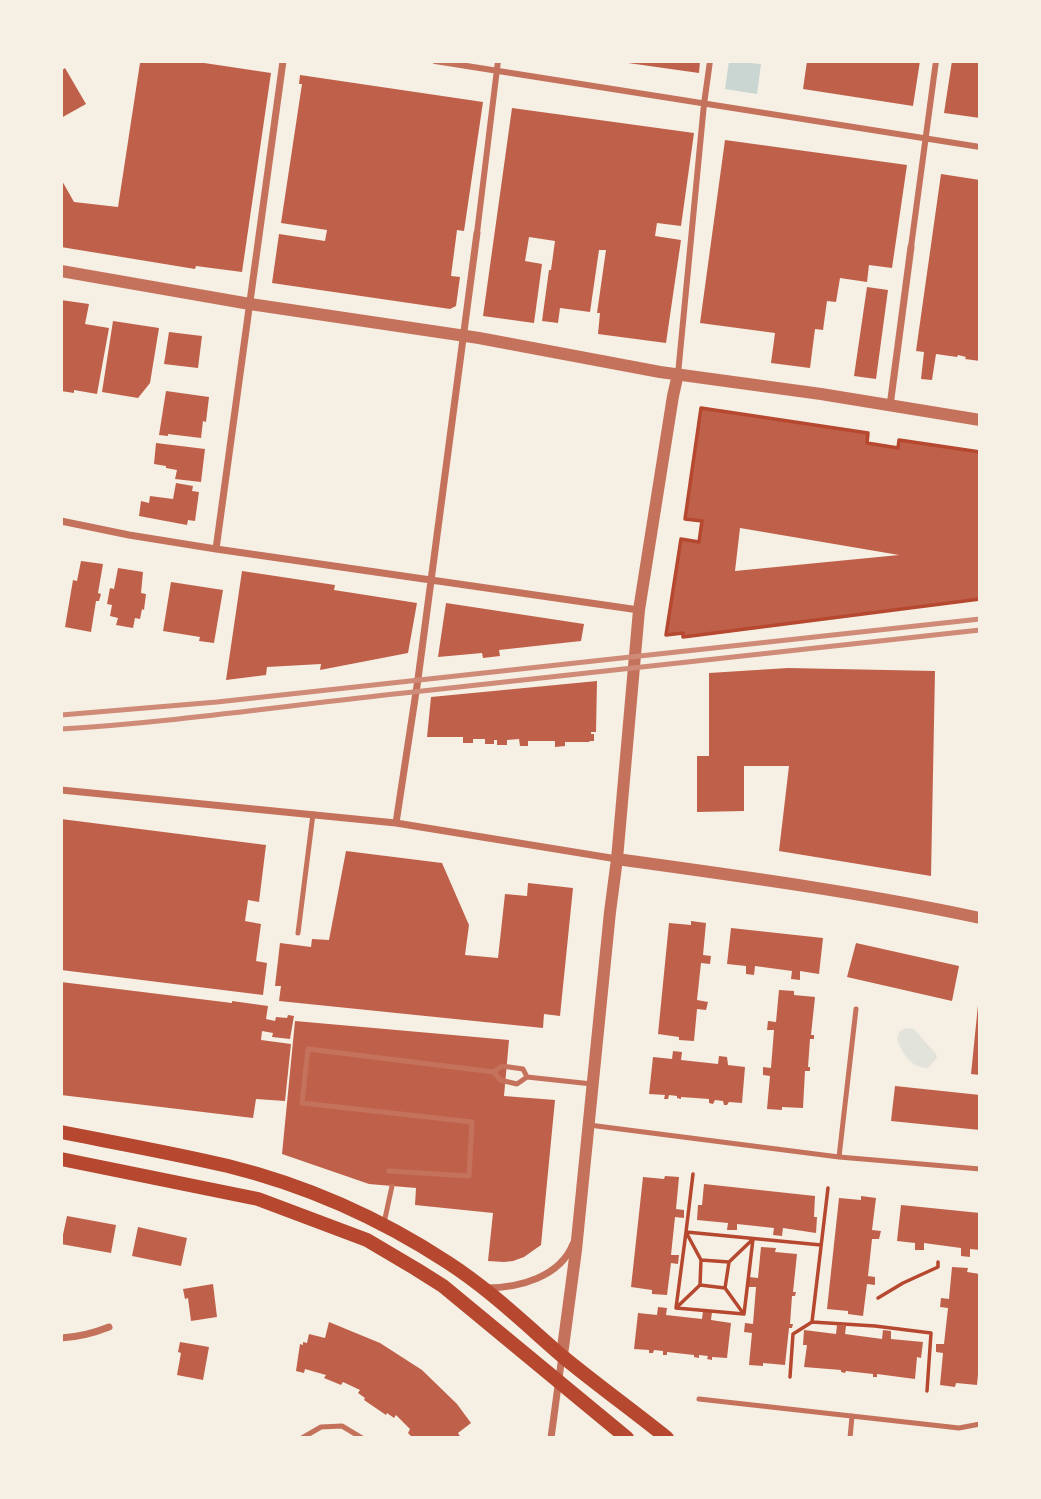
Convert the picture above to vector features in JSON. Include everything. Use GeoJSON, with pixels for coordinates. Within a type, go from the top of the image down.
{"type":"FeatureCollection","features":[{"type":"Feature","properties":{"kind":"main road"},"geometry":{"type":"LineString","coordinates":[[61,1132],[230,1167],[334,1202],[384,1226],[446,1261],[485,1288],[562,1355],[667,1438]]}},
{"type":"Feature","properties":{"kind":"main road"},"geometry":{"type":"LineString","coordinates":[[61,1159],[258,1199],[366,1240],[443,1286],[627,1438]]}},
{"type":"Feature","properties":{"kind":"street"},"geometry":{"type":"LineString","coordinates":[[216,549],[283,61]]}},
{"type":"Feature","properties":{"kind":"street"},"geometry":{"type":"LineString","coordinates":[[435,61],[980,147]]}},
{"type":"Feature","properties":{"kind":"street"},"geometry":{"type":"LineString","coordinates":[[396,823],[418,680],[498,61]]}},
{"type":"Feature","properties":{"kind":"street"},"geometry":{"type":"LineString","coordinates":[[551,1438],[589,1125],[617,859],[639,610],[677,374],[710,61]]}},
{"type":"Feature","properties":{"kind":"street"},"geometry":{"type":"LineString","coordinates":[[890,406],[936,61]]}},
{"type":"Feature","properties":{"kind":"street"},"geometry":{"type":"LineString","coordinates":[[61,271],[250,304],[464,336],[638,368],[980,420]]}},
{"type":"Feature","properties":{"kind":"street"},"geometry":{"type":"LineString","coordinates":[[61,521],[216,549],[639,610]]}},
{"type":"Feature","properties":{"kind":"street"},"geometry":{"type":"LineString","coordinates":[[61,790],[396,823],[617,859],[745,876],[980,918]]}},
{"type":"Feature","properties":{"kind":"street"},"geometry":{"type":"LineString","coordinates":[[485,1288],[517,1286],[545,1274],[566,1258],[577,1234]]}},
{"type":"Feature","properties":{"kind":"street"},"geometry":{"type":"LineString","coordinates":[[61,1338],[72,1338],[109,1327]]}},
{"type":"Feature","properties":{"kind":"lane"},"geometry":{"type":"LineString","coordinates":[[298,933],[313,814]]}},
{"type":"Feature","properties":{"kind":"lane"},"geometry":{"type":"LineString","coordinates":[[839,1157],[856,1009]]}},
{"type":"Feature","properties":{"kind":"lane"},"geometry":{"type":"LineString","coordinates":[[389,1171],[469,1176],[472,1122],[302,1103],[308,1049],[494,1072],[502,1066],[523,1069],[527,1077]]}},
{"type":"Feature","properties":{"kind":"lane"},"geometry":{"type":"LineString","coordinates":[[494,1072],[500,1080],[517,1084],[527,1077],[593,1084]]}},
{"type":"Feature","properties":{"kind":"lane"},"geometry":{"type":"LineString","coordinates":[[589,1125],[839,1157],[980,1170]]}},
{"type":"Feature","properties":{"kind":"lane"},"geometry":{"type":"LineString","coordinates":[[384,1226],[392,1186]]}},
{"type":"Feature","properties":{"kind":"lane"},"geometry":{"type":"LineString","coordinates":[[699,1399],[959,1428],[980,1424]]}},
{"type":"Feature","properties":{"kind":"lane"},"geometry":{"type":"LineString","coordinates":[[850,1438],[852,1416]]}},
{"type":"Feature","properties":{"kind":"lane"},"geometry":{"type":"LineString","coordinates":[[302,1438],[321,1427],[342,1426],[362,1438]]}},
{"type":"Feature","properties":{"kind":"path"},"geometry":{"type":"LineString","coordinates":[[980,452],[899,440],[898,448],[867,443],[868,433],[701,408],[685,519],[702,521],[699,542],[681,539],[666,635],[683,633],[683,637],[980,600]]}},
{"type":"Feature","properties":{"kind":"path"},"geometry":{"type":"LineString","coordinates":[[676,1308],[693,1174]]}},
{"type":"Feature","properties":{"kind":"path"},"geometry":{"type":"LineString","coordinates":[[812,1322],[828,1188]]}},
{"type":"Feature","properties":{"kind":"path"},"geometry":{"type":"LineString","coordinates":[[686,1232],[821,1245]]}},
{"type":"Feature","properties":{"kind":"path"},"geometry":{"type":"LineString","coordinates":[[676,1308],[700,1285],[701,1260],[686,1232]]}},
{"type":"Feature","properties":{"kind":"path"},"geometry":{"type":"LineString","coordinates":[[744,1314],[726,1288],[729,1262],[753,1239]]}},
{"type":"Feature","properties":{"kind":"path"},"geometry":{"type":"LineString","coordinates":[[744,1314],[753,1239]]}},
{"type":"Feature","properties":{"kind":"path"},"geometry":{"type":"LineString","coordinates":[[701,1260],[729,1262]]}},
{"type":"Feature","properties":{"kind":"path"},"geometry":{"type":"LineString","coordinates":[[878,1298],[938,1267],[938,1262]]}},
{"type":"Feature","properties":{"kind":"path"},"geometry":{"type":"LineString","coordinates":[[700,1285],[726,1288]]}},
{"type":"Feature","properties":{"kind":"path"},"geometry":{"type":"LineString","coordinates":[[676,1308],[744,1314]]}},
{"type":"Feature","properties":{"kind":"path"},"geometry":{"type":"LineString","coordinates":[[790,1377],[793,1334],[812,1322],[875,1326],[931,1333],[927,1391]]}},
{"type":"Feature","properties":{"kind":"shaded area"},"geometry":{"type":"Polygon","coordinates":[[[729,61],[761,64],[757,94],[725,89],[729,61]]]}},
{"type":"Feature","properties":{"kind":"shaded area"},"geometry":{"type":"Polygon","coordinates":[[[906,1028],[914,1029],[936,1054],[937,1058],[928,1068],[912,1063],[901,1049],[897,1038],[900,1031],[906,1028]]]}},
{"type":"Feature","properties":{"kind":"building"},"geometry":{"type":"Polygon","coordinates":[[[191,61],[271,73],[242,272],[196,266],[195,269],[61,247],[61,179],[74,202],[118,207],[140,63],[191,61]]]}},
{"type":"Feature","properties":{"kind":"building"},"geometry":{"type":"Polygon","coordinates":[[[700,61],[699,73],[628,63],[700,61]]]}},
{"type":"Feature","properties":{"kind":"building"},"geometry":{"type":"Polygon","coordinates":[[[807,61],[920,61],[913,106],[803,89],[807,61]]]}},
{"type":"Feature","properties":{"kind":"building"},"geometry":{"type":"Polygon","coordinates":[[[952,61],[980,61],[980,118],[944,113],[952,61]]]}},
{"type":"Feature","properties":{"kind":"building"},"geometry":{"type":"Polygon","coordinates":[[[65,68],[86,104],[61,118],[61,71],[65,68]]]}},
{"type":"Feature","properties":{"kind":"building"},"geometry":{"type":"Polygon","coordinates":[[[300,75],[483,102],[464,231],[457,230],[451,276],[460,277],[456,306],[450,309],[272,283],[279,234],[325,241],[327,230],[281,223],[302,84],[299,84],[300,75]]]}},
{"type":"Feature","properties":{"kind":"building"},"geometry":{"type":"Polygon","coordinates":[[[512,108],[694,133],[681,226],[657,223],[655,236],[681,240],[666,343],[598,334],[600,313],[597,313],[606,250],[599,250],[590,312],[560,308],[558,323],[542,321],[555,241],[529,237],[525,261],[542,264],[534,323],[483,316],[512,108]]]}},
{"type":"Feature","properties":{"kind":"building"},"geometry":{"type":"Polygon","coordinates":[[[725,140],[907,165],[892,268],[869,265],[867,282],[840,278],[836,302],[827,301],[823,330],[815,329],[810,368],[771,363],[775,333],[700,323],[725,140]]]}},
{"type":"Feature","properties":{"kind":"building"},"geometry":{"type":"Polygon","coordinates":[[[941,174],[980,180],[980,361],[958,355],[936,354],[932,380],[921,379],[924,352],[916,351],[941,174]]]}},
{"type":"Feature","properties":{"kind":"building"},"geometry":{"type":"Polygon","coordinates":[[[867,287],[888,290],[876,379],[854,376],[867,287]]]}},
{"type":"Feature","properties":{"kind":"building"},"geometry":{"type":"Polygon","coordinates":[[[61,300],[89,304],[85,324],[109,328],[97,394],[61,391],[61,300]]]}},
{"type":"Feature","properties":{"kind":"building"},"geometry":{"type":"Polygon","coordinates":[[[113,321],[159,328],[150,383],[138,398],[102,392],[113,321]]]}},
{"type":"Feature","properties":{"kind":"building"},"geometry":{"type":"Polygon","coordinates":[[[169,332],[202,336],[198,368],[164,364],[169,332]]]}},
{"type":"Feature","properties":{"kind":"building"},"geometry":{"type":"Polygon","coordinates":[[[166,391],[209,397],[201,438],[159,435],[166,391]]]}},
{"type":"Feature","properties":{"kind":"building"},"geometry":{"type":"Polygon","coordinates":[[[701,408],[868,433],[867,443],[898,448],[899,440],[980,452],[980,599],[683,637],[683,633],[666,635],[681,539],[699,542],[702,521],[685,519],[701,408]],[[740,528],[735,571],[899,555],[740,528]]]}},
{"type":"Feature","properties":{"kind":"building"},"geometry":{"type":"Polygon","coordinates":[[[156,443],[205,449],[201,482],[175,479],[177,470],[154,464],[156,443]]]}},
{"type":"Feature","properties":{"kind":"building"},"geometry":{"type":"Polygon","coordinates":[[[176,483],[193,486],[192,491],[199,492],[195,521],[188,520],[187,525],[139,516],[141,501],[149,503],[150,496],[173,499],[176,483]]]}},
{"type":"Feature","properties":{"kind":"building"},"geometry":{"type":"Polygon","coordinates":[[[81,561],[103,564],[98,593],[101,594],[99,601],[96,601],[91,632],[65,627],[73,580],[77,581],[81,561]]]}},
{"type":"Feature","properties":{"kind":"building"},"geometry":{"type":"Polygon","coordinates":[[[118,568],[143,572],[141,593],[146,594],[144,610],[142,609],[140,619],[135,618],[133,628],[116,625],[118,618],[110,616],[112,605],[107,604],[110,588],[114,589],[118,568]]]}},
{"type":"Feature","properties":{"kind":"building"},"geometry":{"type":"Polygon","coordinates":[[[242,571],[335,585],[334,590],[417,603],[408,653],[320,670],[321,664],[267,667],[266,675],[226,680],[242,571]]]}},
{"type":"Feature","properties":{"kind":"building"},"geometry":{"type":"Polygon","coordinates":[[[171,582],[223,590],[214,643],[199,641],[200,637],[163,631],[171,582]]]}},
{"type":"Feature","properties":{"kind":"building"},"geometry":{"type":"Polygon","coordinates":[[[446,603],[584,624],[581,641],[499,650],[500,656],[483,658],[482,653],[438,657],[446,603]]]}},
{"type":"Feature","properties":{"kind":"building"},"geometry":{"type":"Polygon","coordinates":[[[788,668],[935,671],[931,876],[779,851],[789,766],[744,766],[744,811],[697,812],[697,756],[709,756],[709,673],[788,668]]]}},
{"type":"Feature","properties":{"kind":"building"},"geometry":{"type":"Polygon","coordinates":[[[597,681],[596,732],[591,732],[594,734],[594,741],[565,742],[565,746],[555,747],[555,741],[528,741],[528,746],[520,746],[519,739],[507,740],[507,745],[497,745],[497,740],[494,740],[494,744],[485,744],[485,739],[473,739],[473,743],[463,743],[463,737],[427,737],[431,697],[597,681]]]}},
{"type":"Feature","properties":{"kind":"building"},"geometry":{"type":"Polygon","coordinates":[[[61,819],[266,845],[259,902],[248,900],[245,921],[261,924],[256,961],[267,963],[263,995],[61,970],[61,819]]]}},
{"type":"Feature","properties":{"kind":"building"},"geometry":{"type":"Polygon","coordinates":[[[346,851],[442,863],[469,925],[465,955],[498,958],[505,894],[527,896],[528,883],[573,888],[560,1016],[544,1014],[543,1028],[279,1001],[281,986],[275,986],[280,943],[311,947],[312,939],[329,940],[346,851]]]}},
{"type":"Feature","properties":{"kind":"building"},"geometry":{"type":"Polygon","coordinates":[[[691,921],[706,923],[703,955],[711,956],[710,964],[701,963],[697,1000],[708,1002],[706,1010],[697,1009],[694,1041],[658,1034],[669,923],[691,925],[691,921]]]}},
{"type":"Feature","properties":{"kind":"building"},"geometry":{"type":"Polygon","coordinates":[[[731,928],[823,938],[819,974],[800,971],[800,980],[791,979],[792,971],[755,966],[754,975],[746,974],[746,966],[727,964],[731,928]]]}},
{"type":"Feature","properties":{"kind":"building"},"geometry":{"type":"Polygon","coordinates":[[[856,943],[959,966],[952,1001],[847,977],[856,943]]]}},
{"type":"Feature","properties":{"kind":"building"},"geometry":{"type":"Polygon","coordinates":[[[61,982],[268,1006],[266,1019],[275,1021],[276,1017],[294,1016],[290,1039],[272,1037],[273,1033],[262,1031],[261,1040],[291,1044],[285,1101],[256,1099],[253,1118],[61,1095],[61,982]]]}},
{"type":"Feature","properties":{"kind":"building"},"geometry":{"type":"Polygon","coordinates":[[[779,990],[815,997],[811,1035],[814,1035],[814,1039],[810,1039],[810,1071],[805,1071],[803,1108],[767,1109],[770,1076],[763,1075],[763,1067],[771,1068],[774,1030],[767,1030],[768,1021],[776,1022],[779,990]]]}},
{"type":"Feature","properties":{"kind":"building"},"geometry":{"type":"Polygon","coordinates":[[[980,1005],[980,1075],[971,1074],[980,1005]]]}},
{"type":"Feature","properties":{"kind":"building"},"geometry":{"type":"Polygon","coordinates":[[[295,1021],[509,1040],[504,1096],[555,1100],[541,1245],[513,1261],[488,1261],[493,1213],[415,1205],[416,1188],[369,1184],[282,1154],[295,1021]]]}},
{"type":"Feature","properties":{"kind":"building"},"geometry":{"type":"Polygon","coordinates":[[[673,1051],[682,1052],[681,1060],[718,1064],[719,1056],[727,1057],[728,1065],[745,1067],[742,1103],[729,1102],[724,1105],[723,1101],[715,1100],[713,1104],[709,1103],[709,1099],[681,1099],[669,1095],[668,1099],[664,1099],[665,1095],[649,1094],[653,1057],[672,1059],[673,1051]]]}},
{"type":"Feature","properties":{"kind":"building"},"geometry":{"type":"Polygon","coordinates":[[[895,1086],[980,1095],[980,1130],[891,1121],[895,1086]]]}},
{"type":"Feature","properties":{"kind":"building"},"geometry":{"type":"Polygon","coordinates":[[[665,1176],[679,1177],[676,1209],[684,1210],[684,1218],[675,1217],[671,1255],[679,1255],[678,1264],[671,1263],[667,1295],[652,1294],[652,1290],[631,1287],[643,1177],[664,1179],[665,1176]]]}},
{"type":"Feature","properties":{"kind":"building"},"geometry":{"type":"Polygon","coordinates":[[[704,1184],[815,1196],[816,1233],[783,1228],[782,1236],[773,1235],[774,1228],[737,1224],[737,1230],[727,1230],[728,1223],[697,1220],[704,1184]]]}},
{"type":"Feature","properties":{"kind":"building"},"geometry":{"type":"Polygon","coordinates":[[[861,1196],[876,1198],[872,1230],[881,1231],[879,1239],[872,1239],[868,1276],[875,1277],[875,1285],[867,1284],[863,1316],[827,1309],[839,1198],[861,1200],[861,1196]]]}},
{"type":"Feature","properties":{"kind":"building"},"geometry":{"type":"Polygon","coordinates":[[[901,1205],[980,1213],[980,1250],[970,1249],[970,1257],[961,1256],[961,1248],[924,1243],[924,1250],[915,1250],[915,1243],[897,1241],[901,1205]]]}},
{"type":"Feature","properties":{"kind":"building"},"geometry":{"type":"Polygon","coordinates":[[[67,1216],[116,1225],[111,1253],[61,1244],[67,1216]]]}},
{"type":"Feature","properties":{"kind":"building"},"geometry":{"type":"Polygon","coordinates":[[[138,1227],[187,1238],[181,1266],[132,1256],[138,1227]]]}},
{"type":"Feature","properties":{"kind":"building"},"geometry":{"type":"Polygon","coordinates":[[[761,1247],[776,1248],[775,1252],[797,1254],[793,1292],[796,1292],[795,1296],[792,1296],[790,1324],[793,1324],[792,1328],[789,1328],[785,1365],[749,1365],[752,1333],[744,1332],[745,1323],[753,1324],[756,1287],[749,1287],[749,1277],[758,1278],[761,1247]]]}},
{"type":"Feature","properties":{"kind":"building"},"geometry":{"type":"Polygon","coordinates":[[[952,1267],[968,1268],[967,1272],[980,1274],[980,1353],[977,1385],[940,1385],[943,1353],[936,1352],[936,1344],[944,1344],[948,1308],[940,1307],[941,1298],[949,1299],[952,1267]]]}},
{"type":"Feature","properties":{"kind":"building"},"geometry":{"type":"Polygon","coordinates":[[[213,1284],[217,1317],[191,1321],[188,1298],[185,1299],[183,1289],[213,1284]]]}},
{"type":"Feature","properties":{"kind":"building"},"geometry":{"type":"Polygon","coordinates":[[[658,1307],[667,1308],[666,1315],[702,1319],[703,1311],[712,1312],[711,1320],[731,1323],[727,1358],[712,1357],[712,1360],[707,1359],[708,1356],[699,1355],[699,1358],[667,1352],[667,1355],[663,1355],[663,1351],[654,1350],[649,1353],[649,1350],[634,1349],[638,1313],[657,1315],[658,1307]]]}},
{"type":"Feature","properties":{"kind":"building"},"geometry":{"type":"Polygon","coordinates":[[[329,1322],[380,1343],[422,1370],[457,1404],[471,1423],[458,1433],[461,1438],[413,1438],[408,1433],[410,1429],[396,1415],[394,1418],[387,1413],[386,1415],[364,1400],[358,1393],[360,1390],[343,1382],[341,1385],[324,1378],[326,1375],[305,1369],[304,1373],[296,1371],[300,1344],[307,1343],[309,1334],[325,1338],[329,1322]]]}},
{"type":"Feature","properties":{"kind":"building"},"geometry":{"type":"Polygon","coordinates":[[[837,1325],[846,1326],[845,1334],[882,1339],[883,1330],[891,1331],[891,1339],[923,1342],[921,1358],[917,1357],[915,1379],[877,1374],[877,1377],[873,1377],[873,1374],[804,1367],[807,1345],[803,1345],[804,1330],[836,1334],[837,1325]]]}},
{"type":"Feature","properties":{"kind":"building"},"geometry":{"type":"Polygon","coordinates":[[[180,1342],[209,1347],[203,1380],[177,1375],[180,1342]]]}},
{"type":"Feature","properties":{"kind":"railway"},"geometry":{"type":"LineString","coordinates":[[61,715],[217,702],[980,619]]}},
{"type":"Feature","properties":{"kind":"railway"},"geometry":{"type":"LineString","coordinates":[[61,729],[190,718],[980,630]]}}]}
